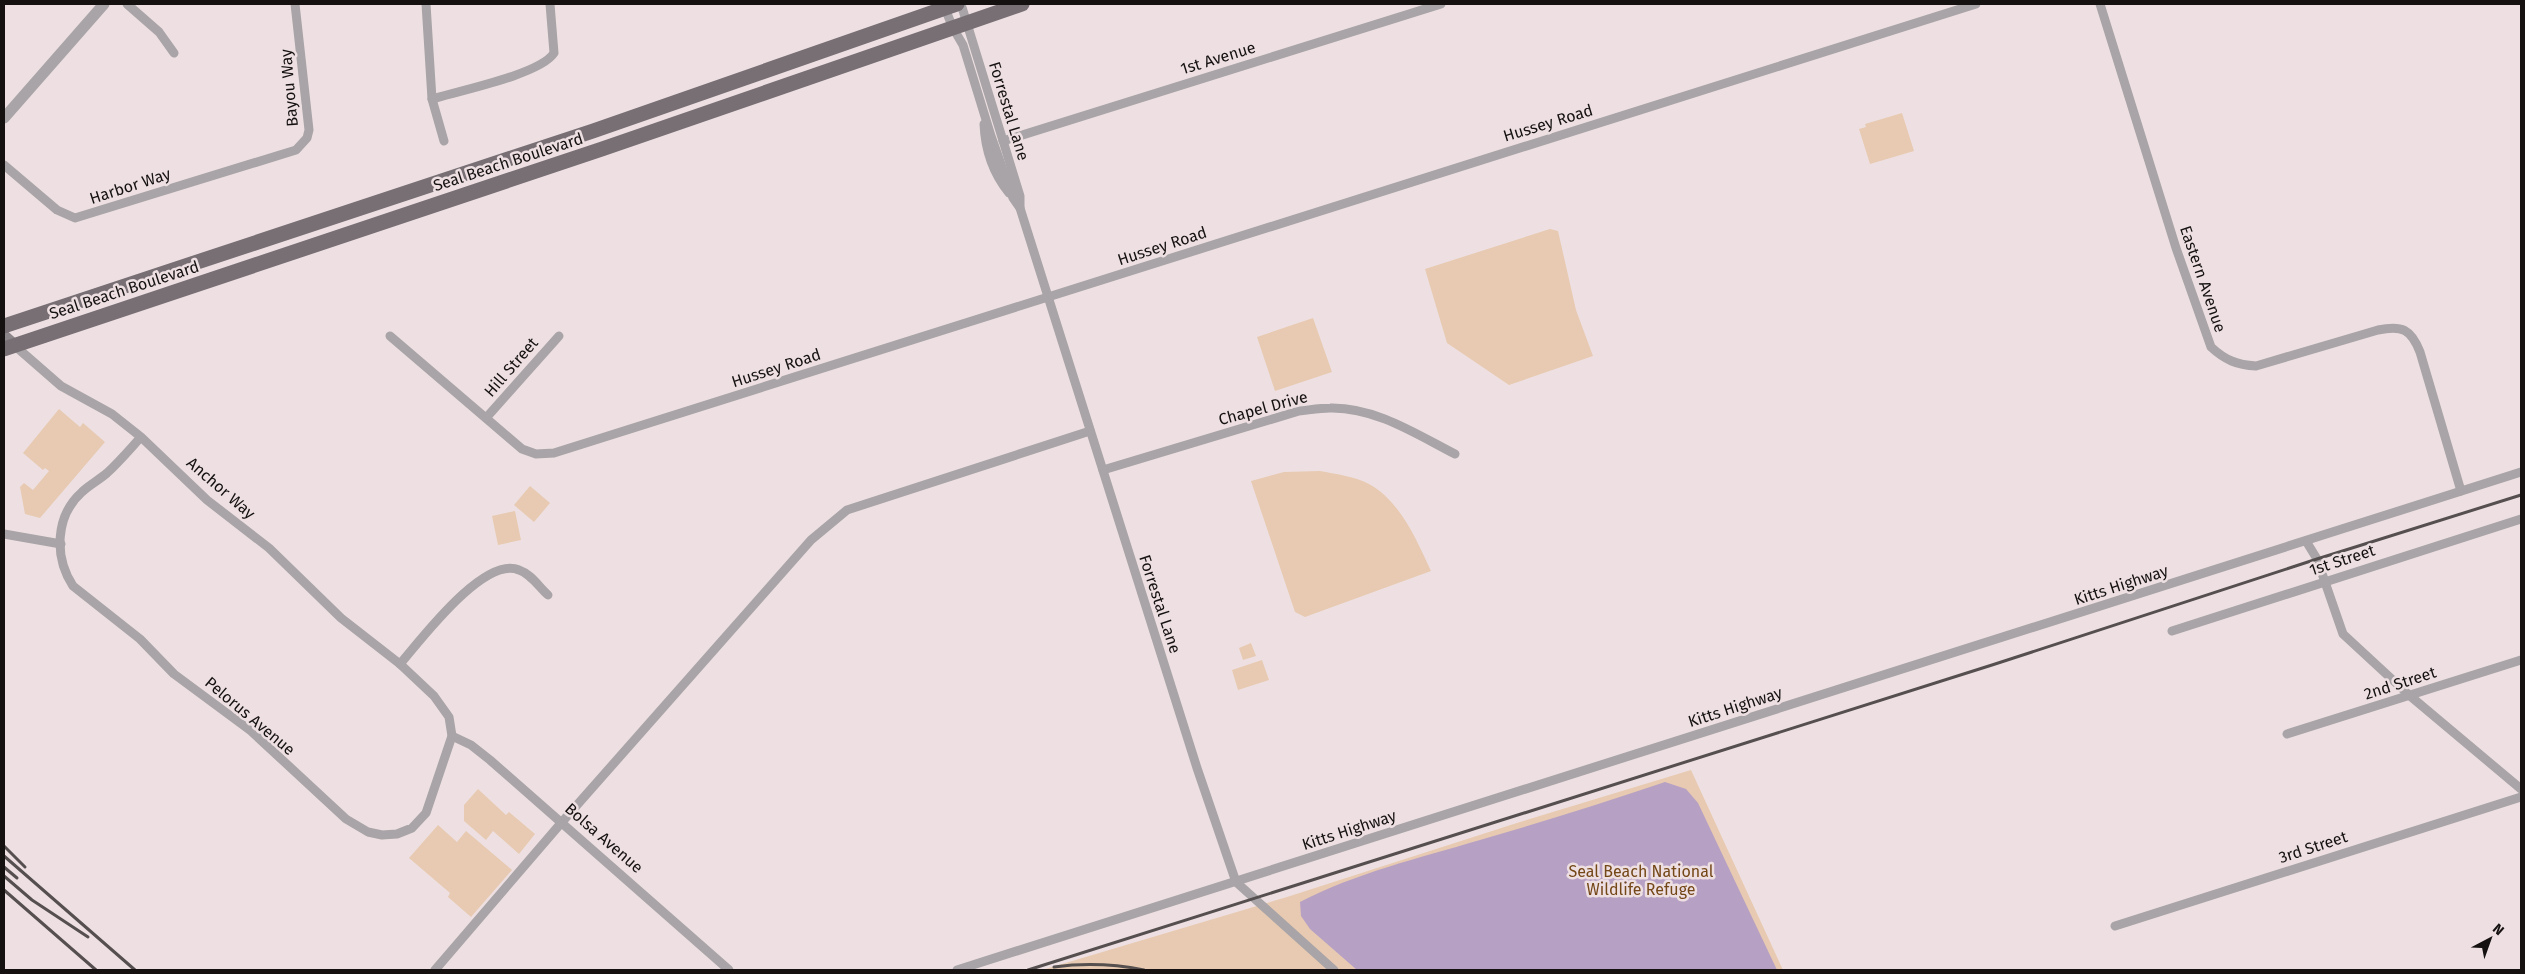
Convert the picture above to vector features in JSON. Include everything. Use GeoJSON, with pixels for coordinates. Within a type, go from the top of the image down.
{"type":"FeatureCollection","features":[{"type":"Feature","properties":{"kind":"main road","name":"Seal Beach Boulevard"},"geometry":{"type":"LineString","coordinates":[[7,343],[602,150],[1022,4]]}},
{"type":"Feature","properties":{"kind":"main road","name":"Seal Beach Boulevard"},"geometry":{"type":"LineString","coordinates":[[4,326],[593,131],[951,5]]}},
{"type":"Feature","properties":{"kind":"street"},"geometry":{"type":"LineString","coordinates":[[4,118],[104,4]]}},
{"type":"Feature","properties":{"kind":"street"},"geometry":{"type":"LineString","coordinates":[[127,4],[159,32],[174,53]]}},
{"type":"Feature","properties":{"kind":"street","name":"Bayou Way"},"geometry":{"type":"LineString","coordinates":[[281,153],[296,150],[307,138],[310,130],[295,4]]}},
{"type":"Feature","properties":{"kind":"street"},"geometry":{"type":"LineString","coordinates":[[426,4],[432,99],[444,141]]}},
{"type":"Feature","properties":{"kind":"street"},"geometry":{"type":"LineString","coordinates":[[432,99],[529,71],[550,60],[554,53],[550,4]]}},
{"type":"Feature","properties":{"kind":"street","name":"1st Avenue"},"geometry":{"type":"LineString","coordinates":[[1003,141],[1441,4]]}},
{"type":"Feature","properties":{"kind":"street","name":"Hussey Road"},"geometry":{"type":"LineString","coordinates":[[390,336],[522,450],[536,454],[554,453],[884,350],[1046,296],[1119,275],[1976,4]]}},
{"type":"Feature","properties":{"kind":"street","name":"Eastern Avenue"},"geometry":{"type":"LineString","coordinates":[[2100,4],[2176,248],[2211,347],[2222,357],[2238,365],[2256,366],[2277,362],[2378,330],[2395,327],[2407,332],[2415,340],[2420,352],[2461,491]]}},
{"type":"Feature","properties":{"kind":"street"},"geometry":{"type":"LineString","coordinates":[[951,5],[959,26]]}},
{"type":"Feature","properties":{"kind":"street"},"geometry":{"type":"LineString","coordinates":[[951,5],[959,26]]}},
{"type":"Feature","properties":{"kind":"street","name":"Forrestal Lane"},"geometry":{"type":"LineString","coordinates":[[959,26],[984,116],[1013,198],[1020,208]]}},
{"type":"Feature","properties":{"kind":"street","name":"Forrestal Lane"},"geometry":{"type":"LineString","coordinates":[[959,26],[1003,141],[1020,196],[1020,208],[1046,296],[1197,768],[1236,882],[1334,970]]}},
{"type":"Feature","properties":{"kind":"street","name":"Harbor Way"},"geometry":{"type":"LineString","coordinates":[[4,165],[57,210],[75,218],[281,153]]}},
{"type":"Feature","properties":{"kind":"street","name":"Hill Street"},"geometry":{"type":"LineString","coordinates":[[486,418],[559,336]]}},
{"type":"Feature","properties":{"kind":"street","name":"Anchor Way"},"geometry":{"type":"LineString","coordinates":[[7,343],[61,386],[112,414],[141,437],[207,500],[269,548],[341,618],[400,664]]}},
{"type":"Feature","properties":{"kind":"street","name":"Chapel Drive"},"geometry":{"type":"LineString","coordinates":[[1103,470],[1299,411],[1330,408],[1356,411],[1386,419],[1455,454]]}},
{"type":"Feature","properties":{"kind":"street"},"geometry":{"type":"LineString","coordinates":[[435,970],[562,822],[811,540],[846,510],[1090,431]]}},
{"type":"Feature","properties":{"kind":"street","name":"Pelorus Avenue"},"geometry":{"type":"LineString","coordinates":[[141,437],[105,474],[82,491],[65,512],[61,524],[61,561],[66,575],[73,586],[140,639],[174,674],[251,731],[336,811],[368,832],[382,835],[397,834],[419,823],[431,804],[452,736]]}},
{"type":"Feature","properties":{"kind":"street","name":"Kitts Highway"},"geometry":{"type":"LineString","coordinates":[[957,970],[2521,472]]}},
{"type":"Feature","properties":{"kind":"street","name":"1st Street"},"geometry":{"type":"LineString","coordinates":[[2172,631],[2521,519]]}},
{"type":"Feature","properties":{"kind":"street"},"geometry":{"type":"LineString","coordinates":[[4,534],[61,544]]}},
{"type":"Feature","properties":{"kind":"street"},"geometry":{"type":"LineString","coordinates":[[2306,541],[2317,559],[2323,582],[2343,634],[2409,695],[2521,789]]}},
{"type":"Feature","properties":{"kind":"street"},"geometry":{"type":"LineString","coordinates":[[452,736],[448,717],[434,696],[400,664],[458,598],[480,580],[495,573],[517,568],[527,574],[548,595]]}},
{"type":"Feature","properties":{"kind":"street","name":"2nd Street"},"geometry":{"type":"LineString","coordinates":[[2287,734],[2521,660]]}},
{"type":"Feature","properties":{"kind":"street","name":"Bolsa Avenue"},"geometry":{"type":"LineString","coordinates":[[452,736],[472,745],[729,970]]}},
{"type":"Feature","properties":{"kind":"street","name":"3rd Street"},"geometry":{"type":"LineString","coordinates":[[2115,926],[2521,797]]}},
{"type":"Feature","properties":{"kind":"green space"},"geometry":{"type":"Polygon","coordinates":[[[1902,113],[1914,151],[1870,164],[1859,129],[1866,127],[1865,124],[1902,113]]]}},
{"type":"Feature","properties":{"kind":"green space"},"geometry":{"type":"Polygon","coordinates":[[[1550,229],[1558,231],[1576,310],[1593,356],[1509,385],[1447,343],[1425,269],[1550,229]]]}},
{"type":"Feature","properties":{"kind":"green space"},"geometry":{"type":"Polygon","coordinates":[[[1313,318],[1332,372],[1275,391],[1257,337],[1313,318]]]}},
{"type":"Feature","properties":{"kind":"green space"},"geometry":{"type":"Polygon","coordinates":[[[59,409],[80,427],[83,423],[105,442],[40,518],[25,514],[20,487],[24,483],[33,490],[49,471],[45,468],[43,470],[23,453],[59,409]]]}},
{"type":"Feature","properties":{"kind":"green space"},"geometry":{"type":"Polygon","coordinates":[[[1320,471],[1357,479],[1369,484],[1390,501],[1406,522],[1431,571],[1305,617],[1295,612],[1251,481],[1284,472],[1320,471]]]}},
{"type":"Feature","properties":{"kind":"green space"},"geometry":{"type":"Polygon","coordinates":[[[530,486],[550,503],[534,522],[514,505],[530,486]]]}},
{"type":"Feature","properties":{"kind":"green space"},"geometry":{"type":"Polygon","coordinates":[[[515,511],[521,540],[498,545],[492,516],[515,511]]]}},
{"type":"Feature","properties":{"kind":"green space"},"geometry":{"type":"Polygon","coordinates":[[[1251,643],[1256,656],[1243,660],[1239,648],[1251,643]]]}},
{"type":"Feature","properties":{"kind":"green space"},"geometry":{"type":"Polygon","coordinates":[[[1262,660],[1269,680],[1238,690],[1232,670],[1262,660]]]}},
{"type":"Feature","properties":{"kind":"green space","name":"Seal Beach National Wildlife Refuge"},"geometry":{"type":"Polygon","coordinates":[[[1691,770],[1783,970],[1042,970],[1287,897],[1520,822],[1691,770]]]}},
{"type":"Feature","properties":{"kind":"green space"},"geometry":{"type":"Polygon","coordinates":[[[478,789],[506,815],[509,812],[535,834],[519,854],[493,831],[486,840],[464,821],[464,805],[478,789]]]}},
{"type":"Feature","properties":{"kind":"green space"},"geometry":{"type":"Polygon","coordinates":[[[438,825],[457,842],[466,831],[512,870],[471,917],[448,897],[450,893],[409,858],[438,825]]]}},
{"type":"Feature","properties":{"kind":"shaded area","name":"Seal Beach National Wildlife Refuge"},"geometry":{"type":"Polygon","coordinates":[[[1665,782],[1686,789],[1698,803],[1777,970],[1357,970],[1310,929],[1301,916],[1300,902],[1365,874],[1665,782]]]}},
{"type":"Feature","properties":{"kind":"railway"},"geometry":{"type":"LineString","coordinates":[[1028,970],[1992,665],[2521,495]]}},
{"type":"Feature","properties":{"kind":"railway"},"geometry":{"type":"LineString","coordinates":[[4,846],[25,867]]}},
{"type":"Feature","properties":{"kind":"railway"},"geometry":{"type":"LineString","coordinates":[[4,856],[135,970]]}},
{"type":"Feature","properties":{"kind":"railway"},"geometry":{"type":"LineString","coordinates":[[4,867],[17,878]]}},
{"type":"Feature","properties":{"kind":"railway"},"geometry":{"type":"LineString","coordinates":[[4,876],[32,900],[88,937]]}},
{"type":"Feature","properties":{"kind":"railway"},"geometry":{"type":"LineString","coordinates":[[4,890],[96,970]]}},
{"type":"Feature","properties":{"kind":"railway"},"geometry":{"type":"LineString","coordinates":[[1054,967],[1099,965],[1122,966],[1144,970]]}}]}
